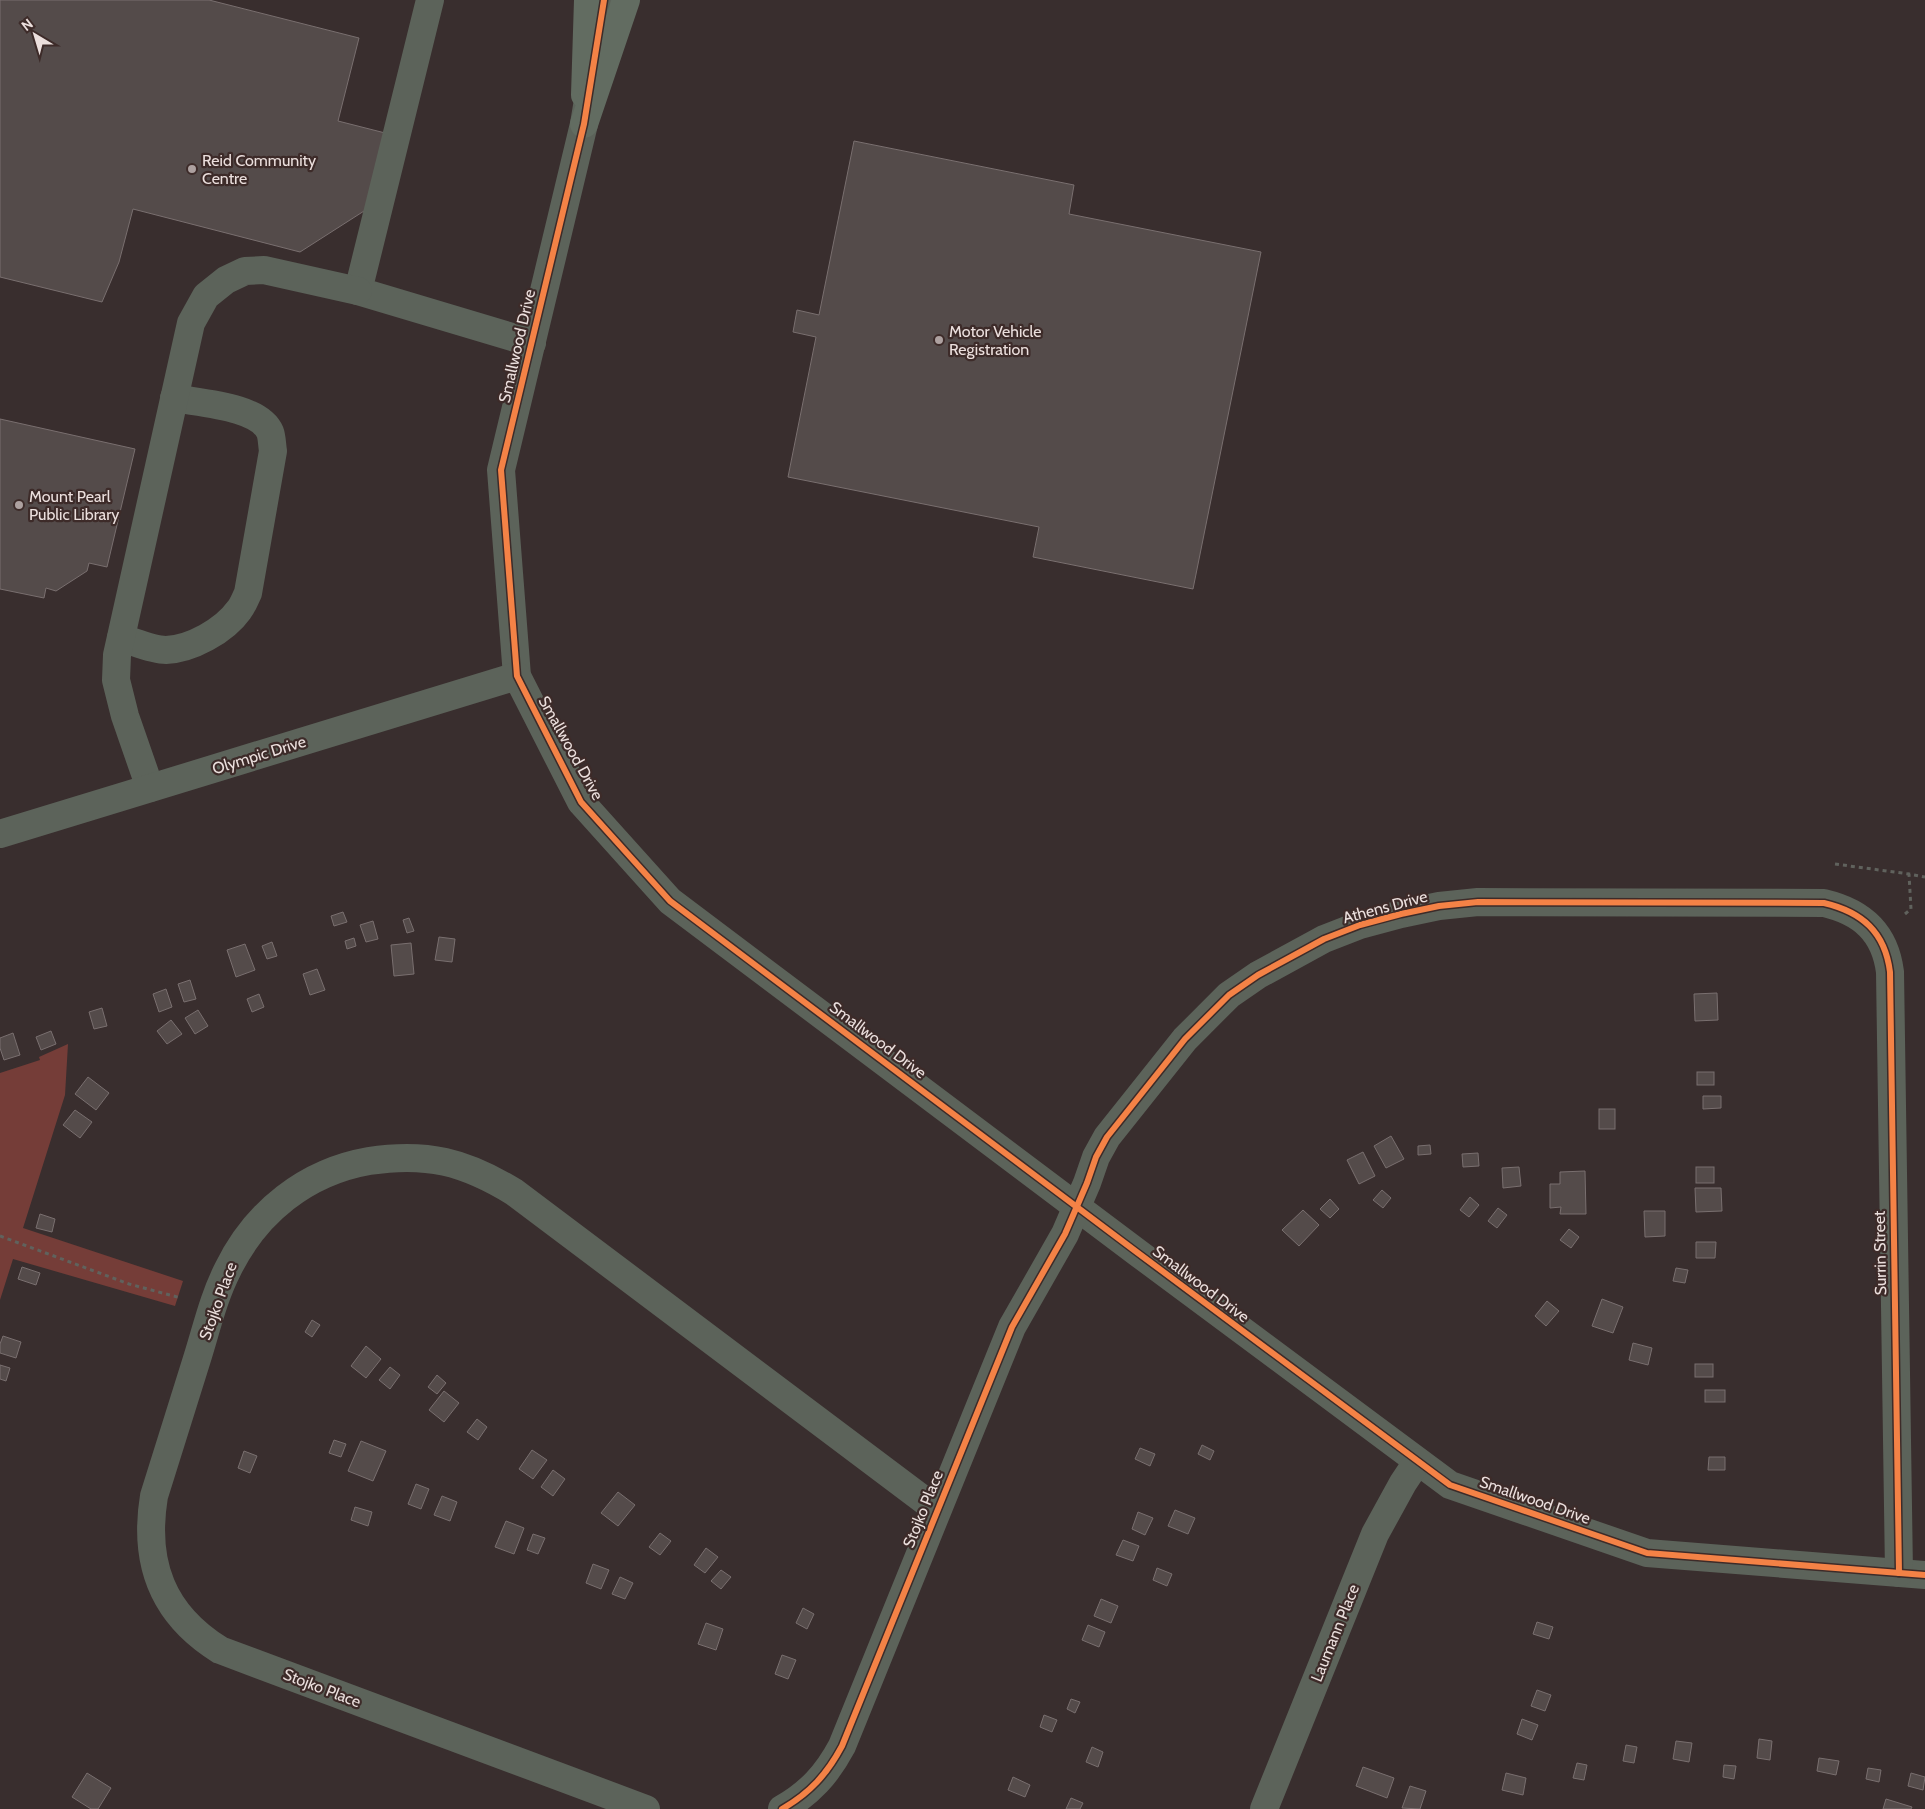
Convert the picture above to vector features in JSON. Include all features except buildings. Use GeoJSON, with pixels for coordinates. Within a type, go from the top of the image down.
{"type":"FeatureCollection","features":[{"type":"Feature","properties":{"kind":"main road"},"geometry":{"type":"LineString","coordinates":[[584,124],[588,0]]}},
{"type":"Feature","properties":{"kind":"main road"},"geometry":{"type":"LineString","coordinates":[[584,124],[626,0]]}},
{"type":"Feature","properties":{"kind":"street"},"geometry":{"type":"LineString","coordinates":[[358,291],[430,0]]}},
{"type":"Feature","properties":{"kind":"street","name":"Smallwood Drive"},"geometry":{"type":"LineString","coordinates":[[604,0],[584,124],[501,470],[517,676],[582,802],[670,900],[1450,1485],[1647,1553],[1912,1574]]}},
{"type":"Feature","properties":{"kind":"street"},"geometry":{"type":"LineString","coordinates":[[150,788],[125,716],[116,680],[117,655],[191,323],[206,296],[226,280],[245,270],[264,270],[358,291],[532,342]]}},
{"type":"Feature","properties":{"kind":"street"},"geometry":{"type":"LineString","coordinates":[[121,638],[164,650],[180,648],[205,637],[227,624],[240,610],[248,593],[272,451],[270,431],[259,418],[242,410],[174,398]]}},
{"type":"Feature","properties":{"kind":"street","name":"Olympic Drive"},"geometry":{"type":"LineString","coordinates":[[0,834],[517,676]]}},
{"type":"Feature","properties":{"kind":"street","name":"Athens Drive"},"geometry":{"type":"LineString","coordinates":[[1077,1207],[1096,1157],[1107,1137],[1166,1060],[1204,1018],[1230,995],[1258,975],[1324,939],[1360,925],[1439,906],[1478,902],[1824,902],[1839,906],[1853,913],[1878,934]]}},
{"type":"Feature","properties":{"kind":"street","name":"Surrin Street"},"geometry":{"type":"LineString","coordinates":[[1878,934],[1885,947],[1890,972],[1912,1574]]}},
{"type":"Feature","properties":{"kind":"street","name":"Stojko Place"},"geometry":{"type":"LineString","coordinates":[[646,1809],[220,1650],[202,1639],[172,1608],[162,1589],[154,1567],[150,1520],[154,1496],[219,1291],[238,1250],[252,1229],[268,1212],[294,1191],[331,1171],[385,1159],[413,1158],[441,1161],[466,1167],[490,1177],[514,1192],[937,1510]]}},
{"type":"Feature","properties":{"kind":"street","name":"Stojko Place"},"geometry":{"type":"LineString","coordinates":[[782,1809],[796,1801],[816,1784],[831,1766],[842,1746],[1012,1327],[1065,1234],[1077,1207]]}},
{"type":"Feature","properties":{"kind":"street","name":"Laumann Place"},"geometry":{"type":"LineString","coordinates":[[1264,1809],[1376,1534],[1393,1500],[1417,1462]]}},
{"type":"Feature","properties":{"kind":"path"},"geometry":{"type":"LineString","coordinates":[[1835,864],[1925,877]]}},
{"type":"Feature","properties":{"kind":"path"},"geometry":{"type":"LineString","coordinates":[[1905,914],[1911,909],[1909,874]]}},
{"type":"Feature","properties":{"kind":"path"},"geometry":{"type":"LineString","coordinates":[[0,1236],[130,1284],[181,1298]]}},
{"type":"Feature","properties":{"kind":"shaded area"},"geometry":{"type":"Polygon","coordinates":[[[68,1044],[65,1095],[23,1228],[183,1281],[175,1306],[13,1259],[0,1300],[0,1073],[40,1060],[39,1057],[68,1044]]]}},
{"type":"Feature","properties":{"kind":"cycle path"},"geometry":{"type":"LineString","coordinates":[[604,0],[584,124],[501,470],[517,676],[581,802],[670,901],[1450,1485],[1647,1553],[1925,1575]]}},
{"type":"Feature","properties":{"kind":"cycle path"},"geometry":{"type":"LineString","coordinates":[[782,1809],[817,1782],[842,1746],[1012,1327],[1065,1234],[1096,1157],[1107,1137],[1185,1039],[1229,995],[1258,975],[1324,939],[1360,925],[1401,914],[1439,906],[1478,902],[1824,903],[1838,907],[1860,918],[1877,935],[1883,946],[1890,972],[1899,1573]]}},
{"type":"Feature","properties":{"kind":"place","name":"Reid Community Centre"},"geometry":{"type":"Point","coordinates":[192,169]}},
{"type":"Feature","properties":{"kind":"place","name":"Motor Vehicle Registration"},"geometry":{"type":"Point","coordinates":[939,340]}},
{"type":"Feature","properties":{"kind":"place","name":"Mount Pearl Public Library"},"geometry":{"type":"Point","coordinates":[19,505]}}]}
